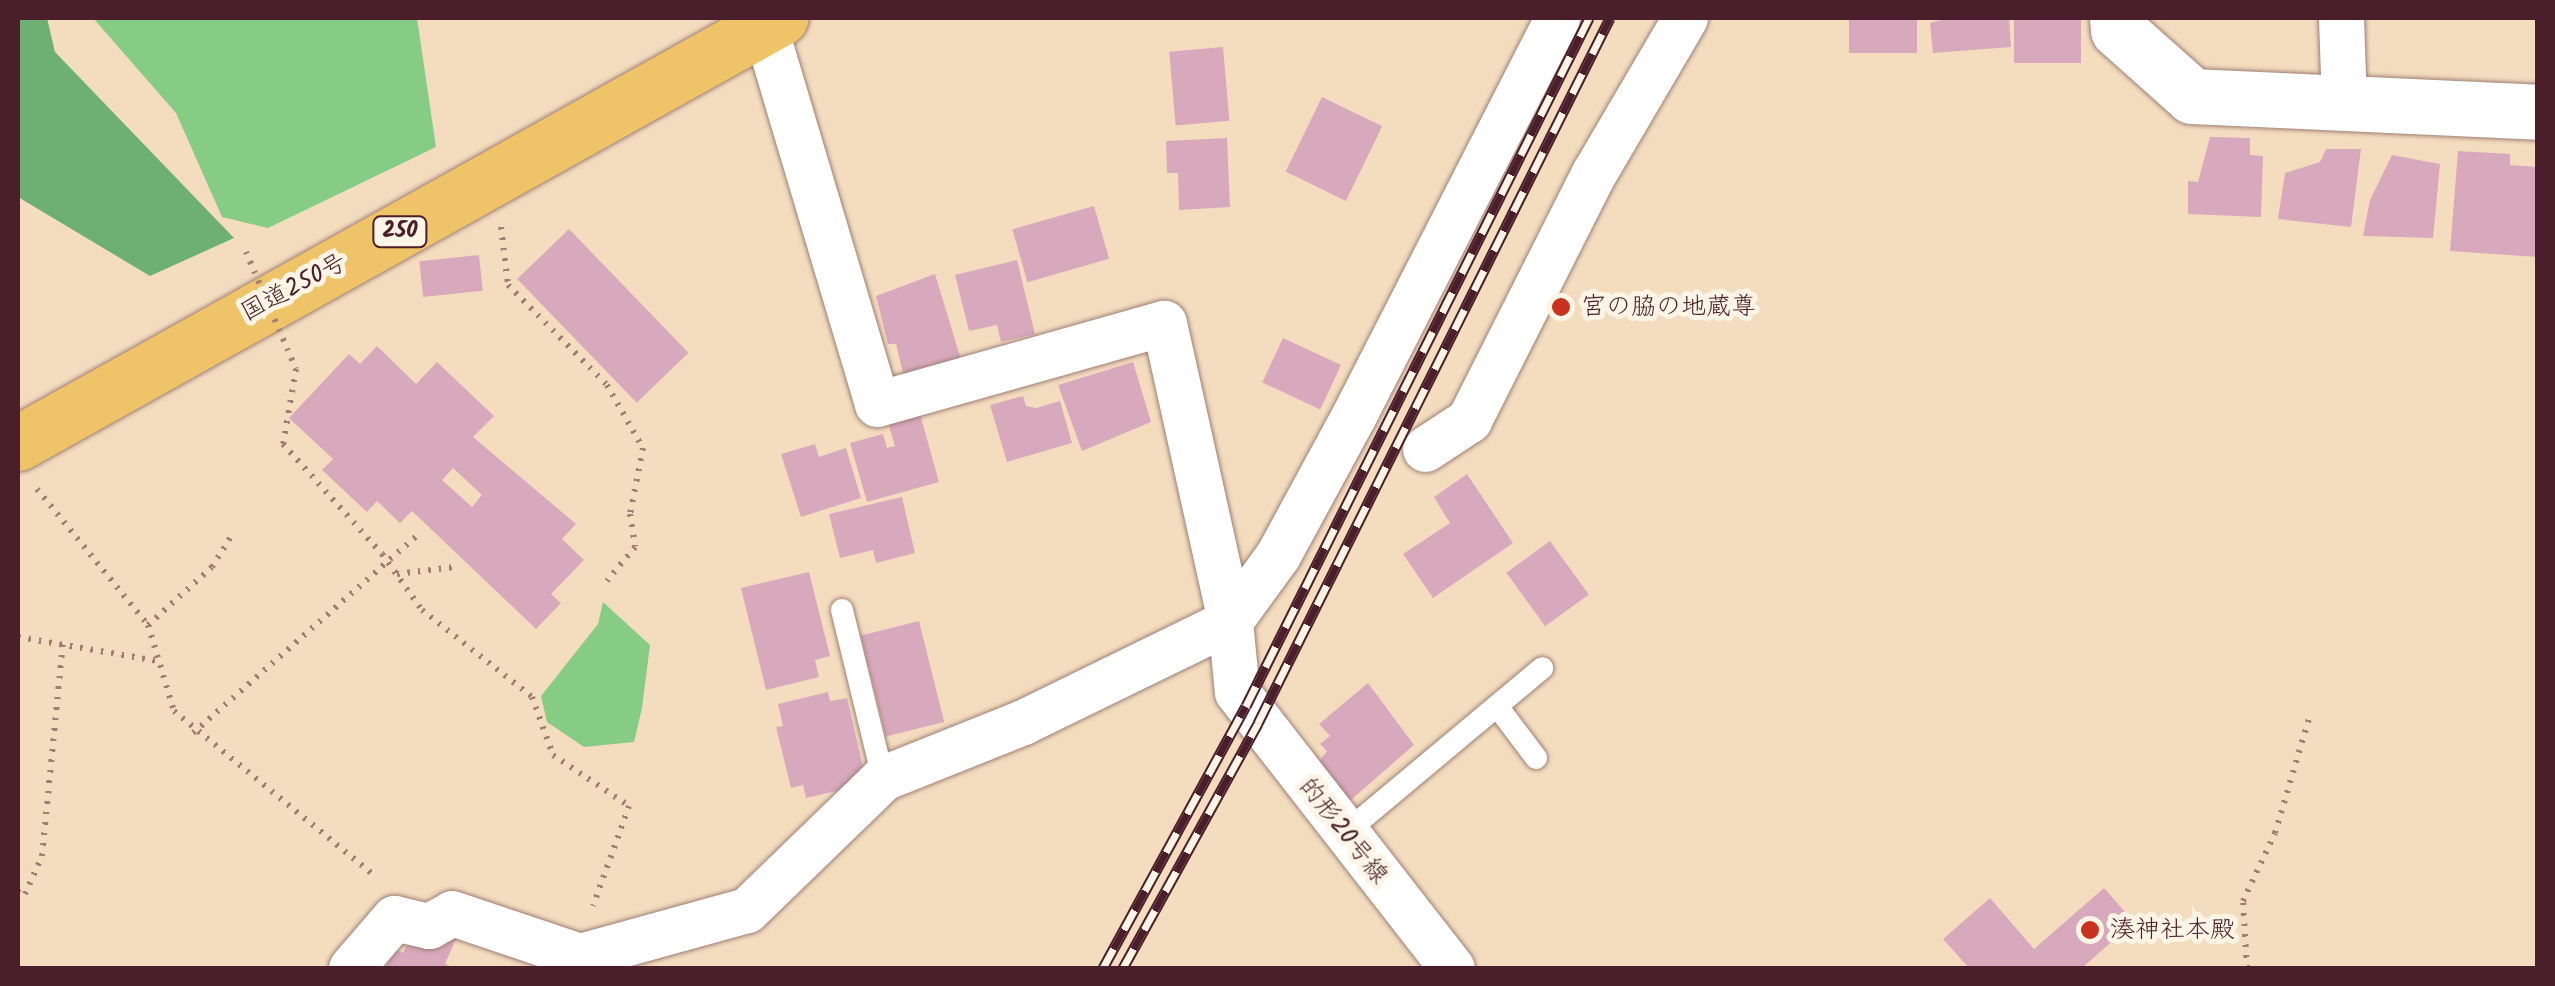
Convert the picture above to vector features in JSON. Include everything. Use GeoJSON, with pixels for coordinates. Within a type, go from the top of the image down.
{"type":"FeatureCollection","features":[{"type":"Feature","properties":{"kind":"highway","name":"国道250号"},"geometry":{"type":"LineString","coordinates":[[23,460],[772,23]]}},
{"type":"Feature","properties":{"kind":"street"},"geometry":{"type":"LineString","coordinates":[[350,968],[394,918],[430,926],[452,914],[588,959],[746,910],[883,778],[1023,722],[1230,621],[1278,556],[1354,416],[1557,18]]}},
{"type":"Feature","properties":{"kind":"street"},"geometry":{"type":"LineString","coordinates":[[1425,448],[1468,420],[1594,173],[1686,18]]}},
{"type":"Feature","properties":{"kind":"street"},"geometry":{"type":"LineString","coordinates":[[2117,18],[2118,30],[2192,96],[2538,112]]}},
{"type":"Feature","properties":{"kind":"street"},"geometry":{"type":"LineString","coordinates":[[2341,18],[2344,103]]}},
{"type":"Feature","properties":{"kind":"street"},"geometry":{"type":"LineString","coordinates":[[772,23],[878,404],[1164,323],[1230,621]]}},
{"type":"Feature","properties":{"kind":"street","name":"的形20号線"},"geometry":{"type":"LineString","coordinates":[[1230,621],[1237,692],[1452,968]]}},
{"type":"Feature","properties":{"kind":"lane"},"geometry":{"type":"LineString","coordinates":[[842,610],[883,778]]}},
{"type":"Feature","properties":{"kind":"lane"},"geometry":{"type":"LineString","coordinates":[[1345,833],[1542,668]]}},
{"type":"Feature","properties":{"kind":"lane"},"geometry":{"type":"LineString","coordinates":[[1497,706],[1536,758]]}},
{"type":"Feature","properties":{"kind":"path"},"geometry":{"type":"LineString","coordinates":[[496,181],[508,285],[607,385],[643,448],[630,514],[635,548],[607,582]]}},
{"type":"Feature","properties":{"kind":"path"},"geometry":{"type":"LineString","coordinates":[[246,252],[296,369],[283,444],[388,562],[422,610],[532,696],[553,754],[629,806],[602,870],[588,959]]}},
{"type":"Feature","properties":{"kind":"path"},"geometry":{"type":"LineString","coordinates":[[23,460],[148,625],[174,712],[193,733],[386,884],[394,918]]}},
{"type":"Feature","properties":{"kind":"path"},"geometry":{"type":"LineString","coordinates":[[193,733],[420,532]]}},
{"type":"Feature","properties":{"kind":"path"},"geometry":{"type":"LineString","coordinates":[[148,625],[212,566],[232,535]]}},
{"type":"Feature","properties":{"kind":"path"},"geometry":{"type":"LineString","coordinates":[[397,574],[455,567]]}},
{"type":"Feature","properties":{"kind":"path"},"geometry":{"type":"LineString","coordinates":[[18,637],[63,640],[160,662]]}},
{"type":"Feature","properties":{"kind":"path"},"geometry":{"type":"LineString","coordinates":[[18,892],[25,894],[42,856],[63,640]]}},
{"type":"Feature","properties":{"kind":"path"},"geometry":{"type":"LineString","coordinates":[[2246,968],[2242,901],[2274,834],[2309,719]]}},
{"type":"Feature","properties":{"kind":"green space"},"geometry":{"type":"Polygon","coordinates":[[[18,18],[47,18],[55,52],[234,238],[150,276],[18,197],[18,18]]]}},
{"type":"Feature","properties":{"kind":"green space"},"geometry":{"type":"Polygon","coordinates":[[[93,18],[417,18],[436,147],[268,228],[222,217],[176,113],[93,18]]]}},
{"type":"Feature","properties":{"kind":"green space"},"geometry":{"type":"Polygon","coordinates":[[[603,602],[650,645],[642,708],[634,742],[584,747],[547,722],[541,696],[598,624],[603,602]]]}},
{"type":"Feature","properties":{"kind":"building"},"geometry":{"type":"Polygon","coordinates":[[[1849,18],[1917,18],[1917,53],[1849,53],[1849,18]]]}},
{"type":"Feature","properties":{"kind":"building"},"geometry":{"type":"Polygon","coordinates":[[[1949,18],[2009,18],[2011,47],[1933,53],[1930,23],[1949,18]]]}},
{"type":"Feature","properties":{"kind":"building"},"geometry":{"type":"Polygon","coordinates":[[[2014,18],[2081,18],[2081,63],[2014,63],[2014,18]]]}},
{"type":"Feature","properties":{"kind":"building"},"geometry":{"type":"Polygon","coordinates":[[[1223,47],[1229,121],[1176,125],[1169,52],[1223,47]]]}},
{"type":"Feature","properties":{"kind":"building"},"geometry":{"type":"Polygon","coordinates":[[[1322,97],[1382,126],[1346,201],[1286,172],[1322,97]]]}},
{"type":"Feature","properties":{"kind":"building"},"geometry":{"type":"Polygon","coordinates":[[[2210,137],[2250,138],[2250,155],[2263,156],[2261,217],[2188,214],[2188,181],[2198,182],[2210,137]]]}},
{"type":"Feature","properties":{"kind":"building"},"geometry":{"type":"Polygon","coordinates":[[[1227,138],[1230,207],[1179,210],[1178,173],[1167,173],[1166,141],[1227,138]]]}},
{"type":"Feature","properties":{"kind":"building"},"geometry":{"type":"Polygon","coordinates":[[[2326,149],[2361,149],[2351,227],[2278,219],[2285,173],[2320,162],[2326,149]]]}},
{"type":"Feature","properties":{"kind":"building"},"geometry":{"type":"Polygon","coordinates":[[[2458,151],[2510,154],[2510,165],[2538,167],[2538,257],[2450,251],[2458,151]]]}},
{"type":"Feature","properties":{"kind":"building"},"geometry":{"type":"Polygon","coordinates":[[[2392,155],[2440,164],[2433,238],[2363,236],[2370,200],[2392,155]]]}},
{"type":"Feature","properties":{"kind":"building"},"geometry":{"type":"Polygon","coordinates":[[[1094,206],[1109,259],[1027,282],[1012,229],[1094,206]]]}},
{"type":"Feature","properties":{"kind":"building"},"geometry":{"type":"Polygon","coordinates":[[[569,229],[688,353],[637,403],[517,279],[569,229]]]}},
{"type":"Feature","properties":{"kind":"building"},"geometry":{"type":"Polygon","coordinates":[[[479,255],[483,291],[423,297],[419,261],[479,255]]]}},
{"type":"Feature","properties":{"kind":"building"},"geometry":{"type":"Polygon","coordinates":[[[1017,260],[1035,334],[1001,342],[997,325],[969,331],[955,275],[1017,260]]]}},
{"type":"Feature","properties":{"kind":"building"},"geometry":{"type":"Polygon","coordinates":[[[935,274],[962,363],[904,377],[896,344],[888,344],[876,296],[935,274]]]}},
{"type":"Feature","properties":{"kind":"building"},"geometry":{"type":"Polygon","coordinates":[[[1283,338],[1341,365],[1320,409],[1262,382],[1283,338]]]}},
{"type":"Feature","properties":{"kind":"building"},"geometry":{"type":"Polygon","coordinates":[[[377,346],[416,384],[437,362],[494,416],[473,437],[576,524],[562,539],[584,560],[551,594],[561,603],[536,629],[412,511],[400,523],[377,501],[367,512],[322,470],[333,459],[289,418],[349,354],[360,364],[377,346]],[[453,468],[442,480],[472,507],[482,495],[453,468]]]}},
{"type":"Feature","properties":{"kind":"building"},"geometry":{"type":"Polygon","coordinates":[[[1133,362],[1151,422],[1082,451],[1058,385],[1133,362]]]}},
{"type":"Feature","properties":{"kind":"building"},"geometry":{"type":"Polygon","coordinates":[[[1023,396],[1026,406],[1036,408],[1060,401],[1072,443],[1007,462],[990,405],[1023,396]]]}},
{"type":"Feature","properties":{"kind":"building"},"geometry":{"type":"Polygon","coordinates":[[[920,414],[939,482],[867,502],[850,443],[883,434],[887,448],[895,446],[888,423],[920,414]]]}},
{"type":"Feature","properties":{"kind":"building"},"geometry":{"type":"Polygon","coordinates":[[[815,444],[819,457],[846,448],[861,498],[801,517],[781,454],[815,444]]]}},
{"type":"Feature","properties":{"kind":"building"},"geometry":{"type":"Polygon","coordinates":[[[1467,474],[1513,543],[1433,598],[1403,554],[1450,523],[1434,497],[1467,474]]]}},
{"type":"Feature","properties":{"kind":"building"},"geometry":{"type":"Polygon","coordinates":[[[902,497],[915,553],[876,563],[873,550],[840,558],[829,514],[902,497]]]}},
{"type":"Feature","properties":{"kind":"building"},"geometry":{"type":"Polygon","coordinates":[[[1550,541],[1589,594],[1545,626],[1506,573],[1550,541]]]}},
{"type":"Feature","properties":{"kind":"building"},"geometry":{"type":"Polygon","coordinates":[[[809,572],[830,656],[815,660],[819,677],[766,690],[741,588],[809,572]]]}},
{"type":"Feature","properties":{"kind":"building"},"geometry":{"type":"Polygon","coordinates":[[[919,621],[944,722],[886,736],[861,636],[919,621]]]}},
{"type":"Feature","properties":{"kind":"building"},"geometry":{"type":"Polygon","coordinates":[[[1368,683],[1414,745],[1345,805],[1314,768],[1327,751],[1320,744],[1330,736],[1319,724],[1368,683]]]}},
{"type":"Feature","properties":{"kind":"building"},"geometry":{"type":"Polygon","coordinates":[[[828,692],[830,701],[847,698],[867,784],[806,798],[803,785],[791,788],[776,727],[783,726],[778,704],[828,692]]]}},
{"type":"Feature","properties":{"kind":"building","name":"湊神社本殿"},"geometry":{"type":"Polygon","coordinates":[[[2104,888],[2134,922],[2082,968],[1969,968],[1943,939],[1990,898],[2034,949],[2104,888]]]}},
{"type":"Feature","properties":{"kind":"building"},"geometry":{"type":"Polygon","coordinates":[[[459,932],[445,964],[455,968],[386,968],[394,949],[403,953],[409,941],[459,932]]]}},
{"type":"Feature","properties":{"kind":"railway"},"geometry":{"type":"LineString","coordinates":[[1103,968],[1246,706],[1589,18]]}},
{"type":"Feature","properties":{"kind":"railway"},"geometry":{"type":"LineString","coordinates":[[1123,968],[1258,723],[1610,18]]}},
{"type":"Feature","properties":{"kind":"place","name":"宮の脇の地蔵尊"},"geometry":{"type":"Point","coordinates":[1561,307]}},
{"type":"Feature","properties":{"kind":"place","name":"湊神社本殿"},"geometry":{"type":"Point","coordinates":[2090,930]}}]}
